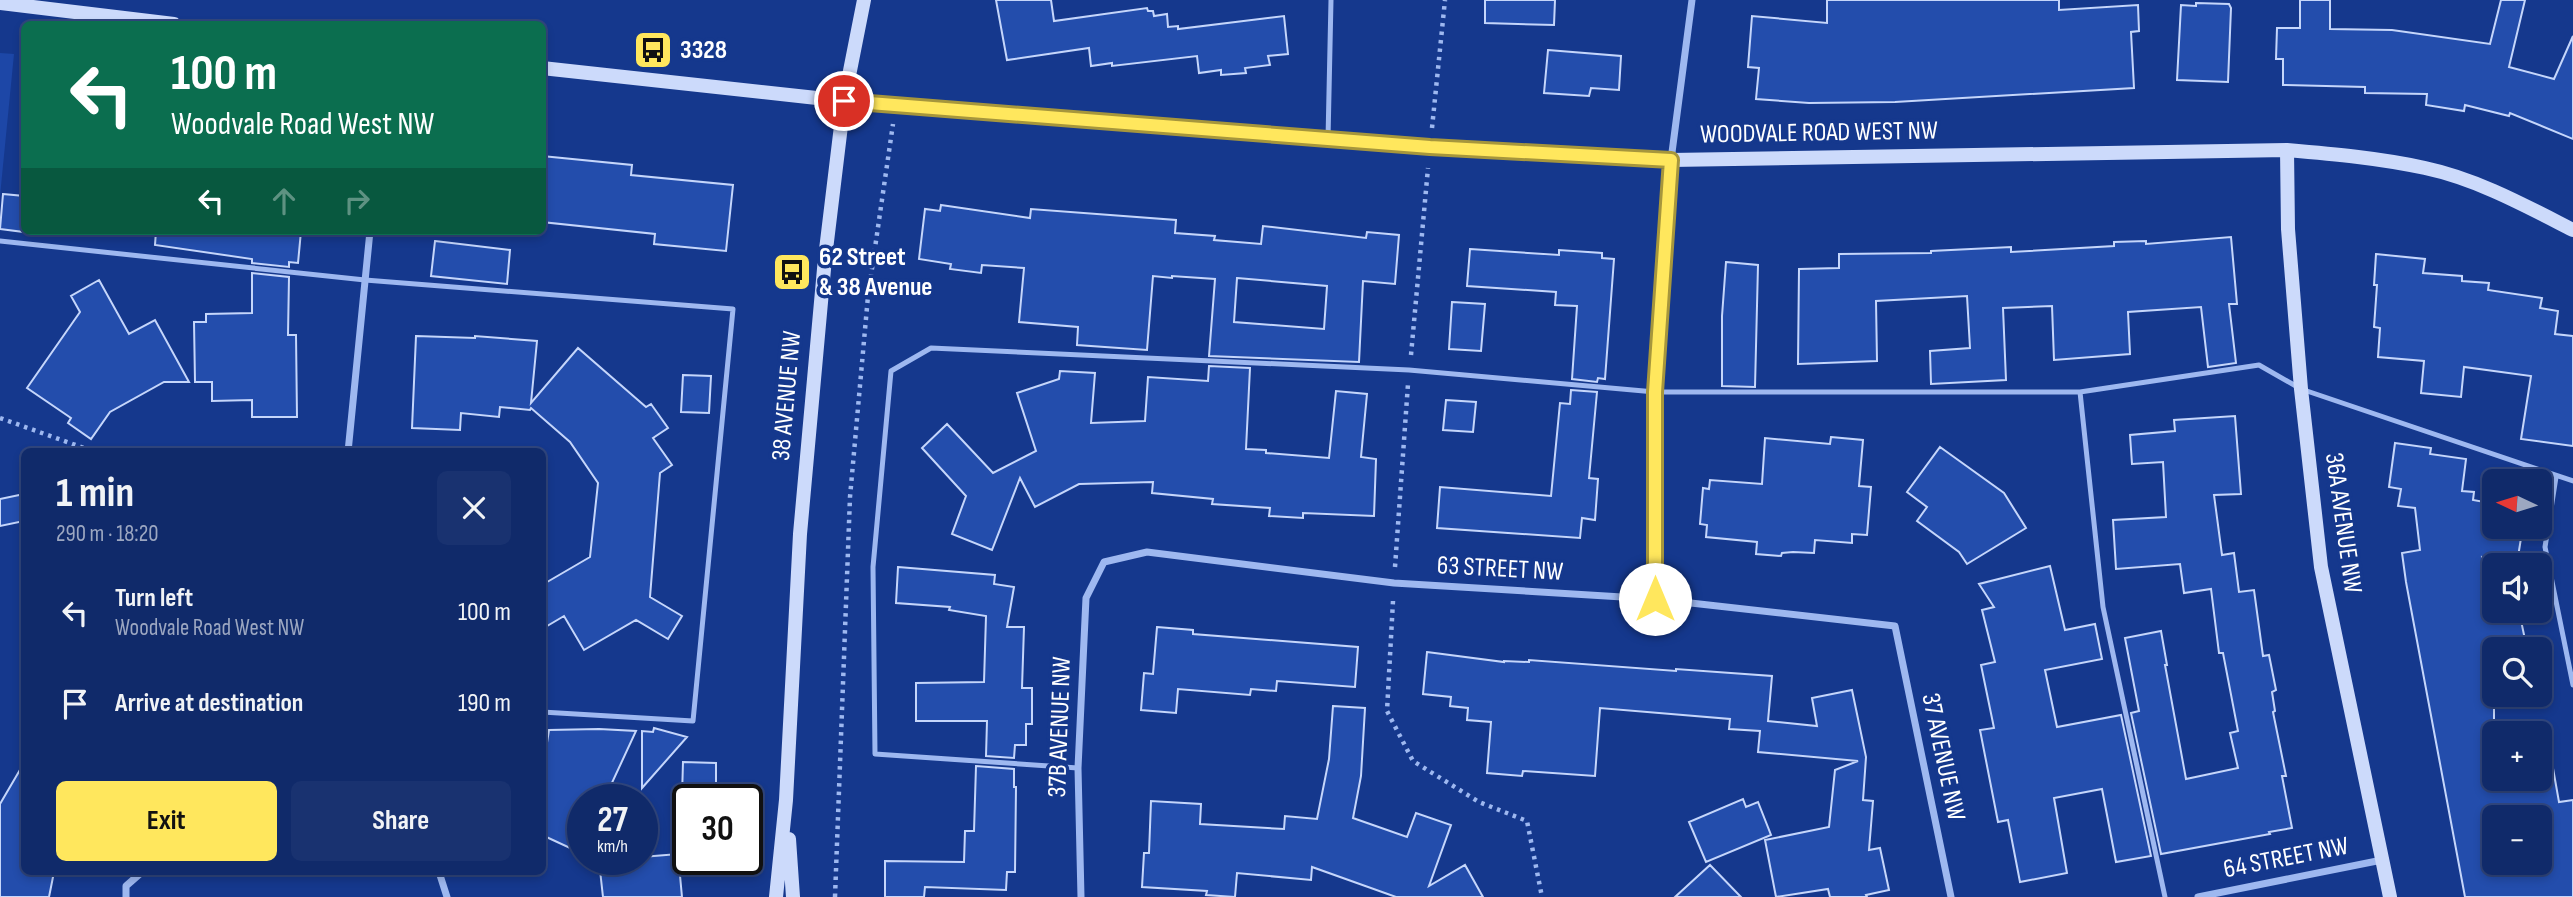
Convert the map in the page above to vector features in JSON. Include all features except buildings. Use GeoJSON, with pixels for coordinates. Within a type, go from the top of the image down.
{"type":"FeatureCollection","features":[{"type":"Feature","properties":{"kind":"street","name":"38 AVENUE NW"},"geometry":{"type":"LineString","coordinates":[[776,897],[786,800],[800,534],[824,258],[844,101],[864,0]]}},
{"type":"Feature","properties":{"kind":"street"},"geometry":{"type":"LineString","coordinates":[[1655,599],[1655,392],[1671,160],[1692,0]]}},
{"type":"Feature","properties":{"kind":"street"},"geometry":{"type":"LineString","coordinates":[[0,3],[149,21]]}},
{"type":"Feature","properties":{"kind":"street","name":"WOODVALE ROAD WEST NW"},"geometry":{"type":"LineString","coordinates":[[546,68],[844,101],[1430,147],[1671,160],[2287,150],[2351,155],[2427,168],[2495,191],[2573,230]]}},
{"type":"Feature","properties":{"kind":"street","name":"36A AVENUE NW"},"geometry":{"type":"LineString","coordinates":[[2287,150],[2288,229],[2301,389],[2321,567],[2390,897]]}},
{"type":"Feature","properties":{"kind":"street"},"geometry":{"type":"LineString","coordinates":[[348,448],[370,235]]}},
{"type":"Feature","properties":{"kind":"street","name":"63 STREET NW"},"geometry":{"type":"LineString","coordinates":[[1104,562],[1147,552],[1394,583],[1655,599],[1895,626]]}},
{"type":"Feature","properties":{"kind":"street","name":"37B AVENUE NW"},"geometry":{"type":"LineString","coordinates":[[1081,897],[1078,768],[1086,598],[1104,562]]}},
{"type":"Feature","properties":{"kind":"street","name":"37 AVENUE NW"},"geometry":{"type":"LineString","coordinates":[[1895,626],[1951,897]]}},
{"type":"Feature","properties":{"kind":"street","name":"38 AVENUE NW"},"geometry":{"type":"LineString","coordinates":[[786,800],[793,897]]}},
{"type":"Feature","properties":{"kind":"street","name":"64 STREET NW"},"geometry":{"type":"LineString","coordinates":[[2198,897],[2382,860]]}},
{"type":"Feature","properties":{"kind":"street"},"geometry":{"type":"LineString","coordinates":[[126,897],[126,886],[139,875]]}},
{"type":"Feature","properties":{"kind":"street"},"geometry":{"type":"LineString","coordinates":[[440,875],[447,897]]}},
{"type":"Feature","properties":{"kind":"lane"},"geometry":{"type":"LineString","coordinates":[[1328,139],[1331,0]]}},
{"type":"Feature","properties":{"kind":"lane"},"geometry":{"type":"LineString","coordinates":[[0,241],[365,280],[733,309],[693,720],[546,712]]}},
{"type":"Feature","properties":{"kind":"lane"},"geometry":{"type":"LineString","coordinates":[[1078,768],[875,754],[873,567],[891,371],[932,348],[1409,369],[1655,392],[2080,392],[2259,365],[2301,389],[2573,481]]}},
{"type":"Feature","properties":{"kind":"lane"},"geometry":{"type":"LineString","coordinates":[[2080,392],[2103,607],[2165,897]]}},
{"type":"Feature","properties":{"kind":"lane"},"geometry":{"type":"LineString","coordinates":[[2556,477],[2545,547],[2573,685]]}},
{"type":"Feature","properties":{"kind":"path"},"geometry":{"type":"LineString","coordinates":[[1445,0],[1409,369],[1387,711],[1413,761],[1479,802],[1527,821],[1542,897]]}},
{"type":"Feature","properties":{"kind":"path"},"geometry":{"type":"LineString","coordinates":[[835,897],[850,497],[868,296],[895,104]]}},
{"type":"Feature","properties":{"kind":"path"},"geometry":{"type":"LineString","coordinates":[[0,418],[84,448]]}},
{"type":"Feature","properties":{"kind":"shaded area"},"geometry":{"type":"Polygon","coordinates":[[[0,53],[14,54],[0,196],[0,53]]]}},
{"type":"Feature","properties":{"kind":"place","name":"3328"},"geometry":{"type":"Point","coordinates":[653,50]}},
{"type":"Feature","properties":{"kind":"place","name":"62 Street & 38 Avenue"},"geometry":{"type":"Point","coordinates":[792,272]}},
{"type":"Feature","properties":{"kind":"route"},"geometry":{"type":"LineString","coordinates":[[844,101],[1430,147],[1671,160],[1655,392],[1655,599]]}}]}
